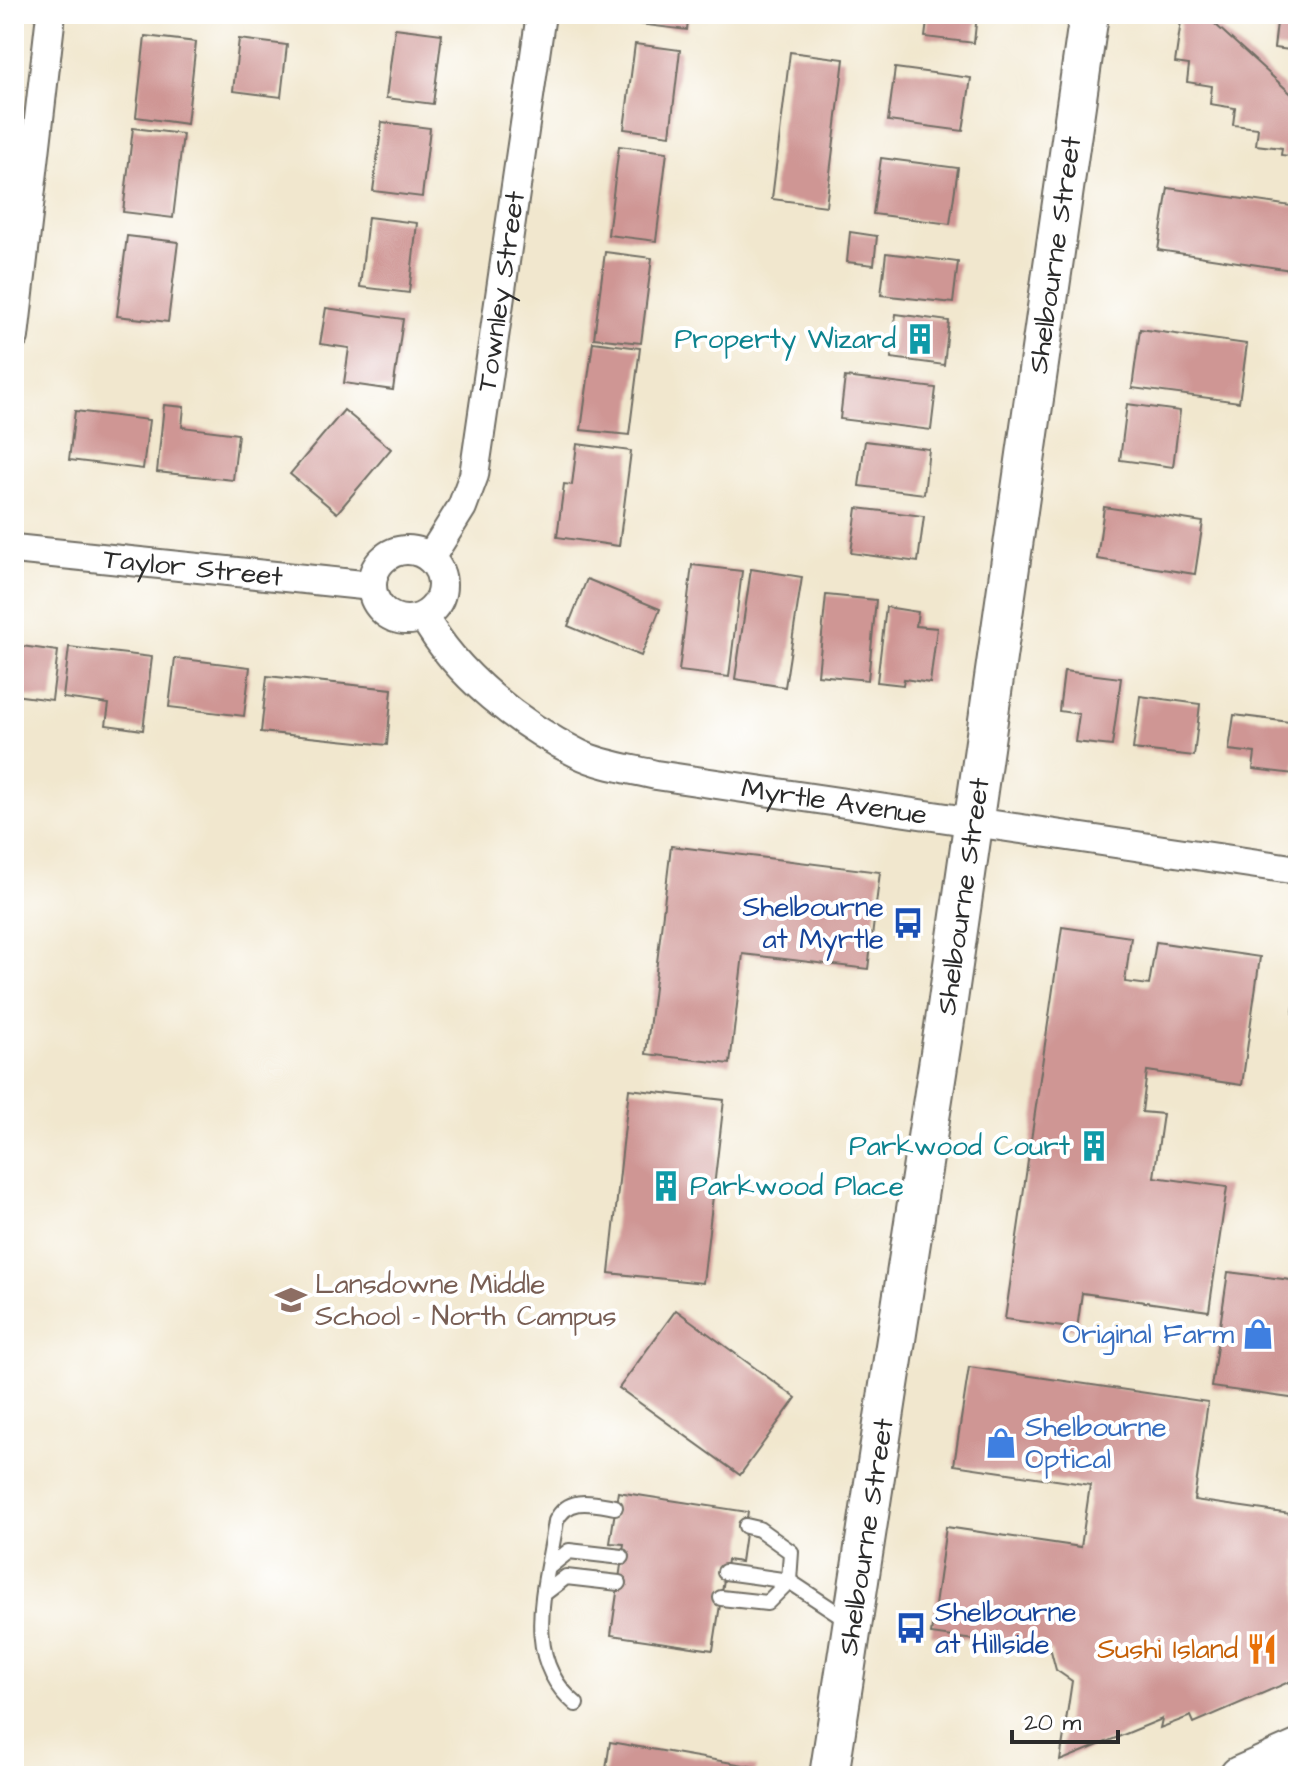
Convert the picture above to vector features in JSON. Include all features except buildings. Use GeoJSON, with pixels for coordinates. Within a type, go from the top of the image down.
{"type":"FeatureCollection","features":[{"type":"Feature","properties":{"kind":"main road","name":"Shelbourne Street"},"geometry":{"type":"LineString","coordinates":[[829,1776],[946,1014],[970,822],[1089,14]]}},
{"type":"Feature","properties":{"kind":"main road"},"geometry":{"type":"LineString","coordinates":[[1239,1776],[1298,1750]]}},
{"type":"Feature","properties":{"kind":"street"},"geometry":{"type":"LineString","coordinates":[[14,337],[51,14]]}},
{"type":"Feature","properties":{"kind":"street","name":"Townley Street"},"geometry":{"type":"LineString","coordinates":[[430,558],[462,507],[474,475],[541,14]]}},
{"type":"Feature","properties":{"kind":"street","name":"Taylor Street"},"geometry":{"type":"LineString","coordinates":[[14,549],[372,586]]}},
{"type":"Feature","properties":{"kind":"street"},"geometry":{"type":"LineString","coordinates":[[409,550],[430,558],[442,577],[443,589],[434,610],[424,617],[401,621],[389,616],[374,598],[372,586],[374,575],[387,556],[409,550]]}},
{"type":"Feature","properties":{"kind":"street","name":"Myrtle Avenue"},"geometry":{"type":"LineString","coordinates":[[424,617],[447,650],[507,711],[581,755],[656,775],[1298,870]]}},
{"type":"Feature","properties":{"kind":"lane"},"geometry":{"type":"LineString","coordinates":[[576,1704],[562,1693],[545,1663],[540,1628],[549,1567],[560,1512],[576,1503],[615,1507]]}},
{"type":"Feature","properties":{"kind":"lane"},"geometry":{"type":"LineString","coordinates":[[721,1598],[767,1603],[789,1581],[791,1552],[759,1529],[746,1526]]}},
{"type":"Feature","properties":{"kind":"lane"},"geometry":{"type":"LineString","coordinates":[[549,1567],[569,1551],[622,1557]]}},
{"type":"Feature","properties":{"kind":"lane"},"geometry":{"type":"LineString","coordinates":[[725,1572],[789,1581],[852,1623]]}},
{"type":"Feature","properties":{"kind":"lane"},"geometry":{"type":"LineString","coordinates":[[545,1593],[566,1577],[619,1583]]}},
{"type":"Feature","properties":{"kind":"place","name":"Property Wizard"},"geometry":{"type":"Point","coordinates":[920,339]}},
{"type":"Feature","properties":{"kind":"place","name":"Shelbourne at Myrtle"},"geometry":{"type":"Point","coordinates":[908,923]}},
{"type":"Feature","properties":{"kind":"place","name":"Parkwood Court"},"geometry":{"type":"Point","coordinates":[1094,1146]}},
{"type":"Feature","properties":{"kind":"place","name":"Parkwood Place"},"geometry":{"type":"Point","coordinates":[666,1186]}},
{"type":"Feature","properties":{"kind":"place","name":"Lansdowne Middle School - North Campus"},"geometry":{"type":"Point","coordinates":[291,1300]}},
{"type":"Feature","properties":{"kind":"place","name":"Original Farm"},"geometry":{"type":"Point","coordinates":[1258,1334]}},
{"type":"Feature","properties":{"kind":"place","name":"Shelbourne Optical"},"geometry":{"type":"Point","coordinates":[1001,1443]}},
{"type":"Feature","properties":{"kind":"place","name":"Shelbourne at Hillside"},"geometry":{"type":"Point","coordinates":[911,1628]}},
{"type":"Feature","properties":{"kind":"place","name":"Sushi Island"},"geometry":{"type":"Point","coordinates":[1262,1649]}}]}
